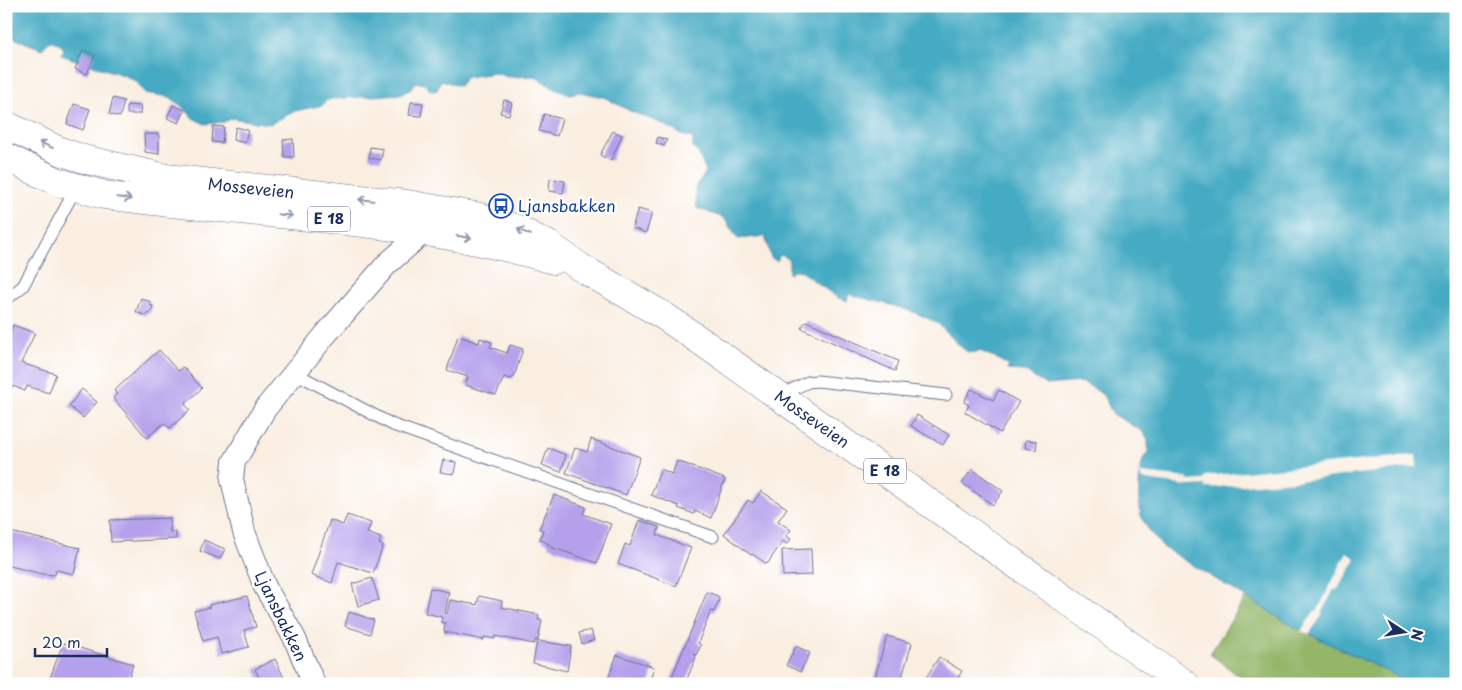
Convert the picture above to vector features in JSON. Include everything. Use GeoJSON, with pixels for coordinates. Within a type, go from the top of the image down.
{"type":"FeatureCollection","features":[{"type":"Feature","properties":{"kind":"highway","name":"Mosseveien"},"geometry":{"type":"LineString","coordinates":[[6,125],[60,151],[81,174],[135,199],[426,230],[478,240],[580,268]]}},
{"type":"Feature","properties":{"kind":"highway","name":"Mosseveien"},"geometry":{"type":"LineString","coordinates":[[6,157],[37,173],[166,178],[407,204],[481,217],[535,236],[580,268],[664,316],[780,396],[1185,684]]}},
{"type":"Feature","properties":{"kind":"street","name":"Ljansbakken"},"geometry":{"type":"LineString","coordinates":[[314,684],[294,637],[264,587],[244,532],[232,479],[234,462],[265,409],[387,264],[426,230]]}},
{"type":"Feature","properties":{"kind":"lane"},"geometry":{"type":"LineString","coordinates":[[7,299],[24,286],[81,174]]}},
{"type":"Feature","properties":{"kind":"lane"},"geometry":{"type":"LineString","coordinates":[[295,374],[393,426],[713,537]]}},
{"type":"Feature","properties":{"kind":"lane"},"geometry":{"type":"LineString","coordinates":[[780,396],[808,382],[817,381],[946,395]]}},
{"type":"Feature","properties":{"kind":"green space"},"geometry":{"type":"Polygon","coordinates":[[[1246,597],[1293,626],[1413,684],[1250,684],[1210,654],[1246,597]]]}},
{"type":"Feature","properties":{"kind":"water"},"geometry":{"type":"Polygon","coordinates":[[[6,6],[1456,6],[1456,684],[1413,684],[1293,626],[1163,547],[1143,520],[1140,509],[1140,472],[1148,452],[1148,439],[1142,431],[1113,414],[1103,395],[1081,382],[1046,385],[1024,371],[1007,370],[1009,366],[990,355],[979,351],[967,351],[940,326],[921,315],[850,295],[847,301],[838,298],[799,270],[794,270],[789,274],[789,260],[783,255],[779,256],[777,261],[771,258],[765,236],[738,239],[724,218],[697,208],[695,189],[706,172],[699,154],[693,148],[693,138],[682,135],[663,124],[630,111],[604,97],[580,92],[569,94],[557,90],[534,76],[508,77],[495,73],[466,77],[459,86],[441,80],[437,90],[433,91],[427,85],[416,82],[410,90],[399,94],[331,99],[325,101],[323,105],[295,111],[270,124],[231,118],[224,122],[205,124],[193,118],[170,97],[145,93],[137,82],[126,76],[61,55],[64,50],[61,44],[50,40],[42,49],[6,35],[6,6]]]}},
{"type":"Feature","properties":{"kind":"pier"},"geometry":{"type":"Polygon","coordinates":[[[849,295],[899,308],[940,325],[939,328],[899,310],[851,298],[847,304],[849,295]]]}},
{"type":"Feature","properties":{"kind":"pier"},"geometry":{"type":"Polygon","coordinates":[[[1416,455],[1417,467],[1306,480],[1206,488],[1205,485],[1188,486],[1141,479],[1140,473],[1188,478],[1187,481],[1204,480],[1205,476],[1416,455]]]}},
{"type":"Feature","properties":{"kind":"pier"},"geometry":{"type":"Polygon","coordinates":[[[1347,552],[1356,559],[1337,590],[1334,589],[1321,613],[1323,614],[1309,634],[1301,631],[1314,612],[1318,610],[1347,552]]]}},
{"type":"Feature","properties":{"kind":"building"},"geometry":{"type":"Polygon","coordinates":[[[83,50],[95,55],[87,74],[75,69],[83,50]]]}},
{"type":"Feature","properties":{"kind":"building"},"geometry":{"type":"Polygon","coordinates":[[[113,98],[124,101],[120,117],[109,114],[113,98]]]}},
{"type":"Feature","properties":{"kind":"building"},"geometry":{"type":"Polygon","coordinates":[[[504,100],[512,103],[509,115],[500,113],[504,100]]]}},
{"type":"Feature","properties":{"kind":"building"},"geometry":{"type":"Polygon","coordinates":[[[411,102],[423,103],[421,116],[409,115],[411,102]]]}},
{"type":"Feature","properties":{"kind":"building"},"geometry":{"type":"Polygon","coordinates":[[[74,104],[90,109],[83,130],[67,124],[74,104]]]}},
{"type":"Feature","properties":{"kind":"building"},"geometry":{"type":"Polygon","coordinates":[[[127,105],[141,106],[140,114],[127,114],[127,105]]]}},
{"type":"Feature","properties":{"kind":"building"},"geometry":{"type":"Polygon","coordinates":[[[173,105],[185,110],[179,123],[167,118],[173,105]]]}},
{"type":"Feature","properties":{"kind":"building"},"geometry":{"type":"Polygon","coordinates":[[[544,114],[562,119],[557,136],[539,131],[544,114]]]}},
{"type":"Feature","properties":{"kind":"building"},"geometry":{"type":"Polygon","coordinates":[[[213,126],[224,127],[222,143],[212,142],[213,126]]]}},
{"type":"Feature","properties":{"kind":"building"},"geometry":{"type":"Polygon","coordinates":[[[236,127],[248,130],[245,143],[233,140],[236,127]]]}},
{"type":"Feature","properties":{"kind":"building"},"geometry":{"type":"Polygon","coordinates":[[[613,131],[622,135],[611,161],[600,155],[613,131]]]}},
{"type":"Feature","properties":{"kind":"building"},"geometry":{"type":"Polygon","coordinates":[[[144,134],[159,134],[159,154],[145,152],[144,134]]]}},
{"type":"Feature","properties":{"kind":"building"},"geometry":{"type":"Polygon","coordinates":[[[658,137],[667,140],[664,146],[656,143],[658,137]]]}},
{"type":"Feature","properties":{"kind":"building"},"geometry":{"type":"Polygon","coordinates":[[[293,139],[294,157],[284,157],[283,140],[293,139]]]}},
{"type":"Feature","properties":{"kind":"building"},"geometry":{"type":"Polygon","coordinates":[[[370,147],[383,149],[381,160],[369,158],[370,147]]]}},
{"type":"Feature","properties":{"kind":"building"},"geometry":{"type":"Polygon","coordinates":[[[550,179],[565,181],[563,193],[549,191],[550,179]]]}},
{"type":"Feature","properties":{"kind":"building"},"geometry":{"type":"Polygon","coordinates":[[[638,209],[652,213],[646,233],[632,228],[638,209]]]}},
{"type":"Feature","properties":{"kind":"building"},"geometry":{"type":"Polygon","coordinates":[[[6,236],[12,238],[7,257],[6,256],[6,236]]]}},
{"type":"Feature","properties":{"kind":"building"},"geometry":{"type":"Polygon","coordinates":[[[141,298],[151,302],[150,305],[153,306],[150,314],[147,313],[146,316],[136,312],[141,298]]]}},
{"type":"Feature","properties":{"kind":"building"},"geometry":{"type":"Polygon","coordinates":[[[806,321],[898,361],[895,371],[801,328],[806,321]]]}},
{"type":"Feature","properties":{"kind":"building"},"geometry":{"type":"Polygon","coordinates":[[[13,325],[35,333],[21,363],[56,374],[49,393],[27,386],[25,391],[13,386],[6,401],[6,344],[13,325]]]}},
{"type":"Feature","properties":{"kind":"building"},"geometry":{"type":"Polygon","coordinates":[[[458,336],[479,343],[480,338],[492,342],[490,347],[507,353],[510,345],[523,349],[514,377],[511,379],[504,377],[496,395],[465,385],[468,377],[447,370],[458,336]]]}},
{"type":"Feature","properties":{"kind":"building"},"geometry":{"type":"Polygon","coordinates":[[[159,350],[178,371],[183,367],[202,388],[185,404],[190,410],[170,428],[164,423],[147,438],[113,398],[117,394],[114,391],[159,350]]]}},
{"type":"Feature","properties":{"kind":"building"},"geometry":{"type":"Polygon","coordinates":[[[82,389],[97,402],[83,418],[69,406],[82,389]]]}},
{"type":"Feature","properties":{"kind":"building"},"geometry":{"type":"Polygon","coordinates":[[[971,389],[993,400],[999,390],[1019,402],[1000,433],[965,412],[969,405],[964,402],[971,389]]]}},
{"type":"Feature","properties":{"kind":"building"},"geometry":{"type":"Polygon","coordinates":[[[917,415],[949,435],[943,445],[911,426],[917,415]]]}},
{"type":"Feature","properties":{"kind":"building"},"geometry":{"type":"Polygon","coordinates":[[[591,439],[640,457],[626,495],[566,473],[575,448],[587,452],[591,439]]]}},
{"type":"Feature","properties":{"kind":"building"},"geometry":{"type":"Polygon","coordinates":[[[1026,440],[1037,441],[1036,450],[1025,448],[1026,440]]]}},
{"type":"Feature","properties":{"kind":"building"},"geometry":{"type":"Polygon","coordinates":[[[548,448],[566,455],[561,472],[542,465],[548,448]]]}},
{"type":"Feature","properties":{"kind":"building"},"geometry":{"type":"Polygon","coordinates":[[[443,460],[456,462],[454,474],[440,472],[443,460]]]}},
{"type":"Feature","properties":{"kind":"building"},"geometry":{"type":"Polygon","coordinates":[[[677,461],[725,479],[711,518],[695,511],[694,514],[678,508],[679,506],[651,495],[661,469],[672,474],[677,461]]]}},
{"type":"Feature","properties":{"kind":"building"},"geometry":{"type":"Polygon","coordinates":[[[972,469],[1003,491],[993,505],[962,483],[972,469]]]}},
{"type":"Feature","properties":{"kind":"building"},"geometry":{"type":"Polygon","coordinates":[[[761,491],[787,508],[778,521],[791,530],[786,536],[791,539],[787,544],[783,541],[767,564],[751,555],[724,534],[748,500],[753,503],[761,491]]]}},
{"type":"Feature","properties":{"kind":"building"},"geometry":{"type":"Polygon","coordinates":[[[554,495],[586,507],[583,514],[611,524],[597,563],[548,546],[549,544],[540,539],[543,530],[539,529],[554,495]]]}},
{"type":"Feature","properties":{"kind":"building"},"geometry":{"type":"Polygon","coordinates":[[[347,515],[371,523],[367,533],[381,538],[379,544],[383,546],[373,573],[338,562],[332,583],[311,575],[330,520],[343,525],[347,515]]]}},
{"type":"Feature","properties":{"kind":"building"},"geometry":{"type":"Polygon","coordinates":[[[170,518],[170,532],[176,532],[176,539],[111,542],[110,520],[170,518]]]}},
{"type":"Feature","properties":{"kind":"building"},"geometry":{"type":"Polygon","coordinates":[[[639,520],[659,527],[657,535],[691,548],[676,586],[618,564],[625,544],[630,546],[639,520]]]}},
{"type":"Feature","properties":{"kind":"building"},"geometry":{"type":"Polygon","coordinates":[[[6,531],[80,548],[74,574],[56,570],[55,575],[42,574],[6,565],[6,531]]]}},
{"type":"Feature","properties":{"kind":"building"},"geometry":{"type":"Polygon","coordinates":[[[204,540],[225,549],[220,559],[200,551],[204,540]]]}},
{"type":"Feature","properties":{"kind":"building"},"geometry":{"type":"Polygon","coordinates":[[[811,549],[812,575],[783,576],[782,550],[811,549]]]}},
{"type":"Feature","properties":{"kind":"building"},"geometry":{"type":"Polygon","coordinates":[[[372,578],[379,600],[358,606],[352,584],[372,578]]]}},
{"type":"Feature","properties":{"kind":"building"},"geometry":{"type":"Polygon","coordinates":[[[430,588],[449,592],[445,613],[447,614],[450,600],[477,605],[479,596],[502,601],[501,607],[539,615],[538,620],[542,620],[538,640],[535,640],[534,644],[495,636],[495,639],[484,637],[484,640],[444,632],[445,623],[441,622],[442,617],[425,613],[430,588]]]}},
{"type":"Feature","properties":{"kind":"building"},"geometry":{"type":"Polygon","coordinates":[[[707,592],[718,596],[719,600],[714,612],[711,611],[698,643],[701,645],[696,655],[693,654],[696,657],[685,684],[669,684],[707,592]]]}},
{"type":"Feature","properties":{"kind":"building"},"geometry":{"type":"Polygon","coordinates":[[[247,596],[256,627],[244,630],[249,647],[221,654],[217,637],[203,641],[194,611],[210,607],[209,605],[247,596]]]}},
{"type":"Feature","properties":{"kind":"building"},"geometry":{"type":"Polygon","coordinates":[[[349,612],[374,620],[370,634],[345,626],[349,612]]]}},
{"type":"Feature","properties":{"kind":"building"},"geometry":{"type":"Polygon","coordinates":[[[591,630],[594,640],[582,644],[579,633],[591,630]]]}},
{"type":"Feature","properties":{"kind":"building"},"geometry":{"type":"Polygon","coordinates":[[[887,636],[912,643],[900,684],[873,684],[887,636]]]}},
{"type":"Feature","properties":{"kind":"building"},"geometry":{"type":"Polygon","coordinates":[[[537,641],[571,646],[567,671],[533,663],[537,641]]]}},
{"type":"Feature","properties":{"kind":"building"},"geometry":{"type":"Polygon","coordinates":[[[63,643],[133,664],[127,684],[55,684],[56,680],[50,678],[63,643]]]}},
{"type":"Feature","properties":{"kind":"building"},"geometry":{"type":"Polygon","coordinates":[[[796,646],[810,653],[800,672],[786,665],[796,646]]]}},
{"type":"Feature","properties":{"kind":"building"},"geometry":{"type":"Polygon","coordinates":[[[617,655],[654,667],[649,684],[606,684],[617,655]]]}},
{"type":"Feature","properties":{"kind":"building"},"geometry":{"type":"Polygon","coordinates":[[[939,657],[962,671],[954,684],[922,684],[939,657]]]}},
{"type":"Feature","properties":{"kind":"building"},"geometry":{"type":"Polygon","coordinates":[[[275,659],[287,684],[262,684],[255,669],[275,659]]]}},
{"type":"Feature","properties":{"kind":"building"},"geometry":{"type":"Polygon","coordinates":[[[912,679],[920,684],[909,684],[912,679]]]}},
{"type":"Feature","properties":{"kind":"place","name":"Ljansbakken"},"geometry":{"type":"Point","coordinates":[501,206]}}]}
